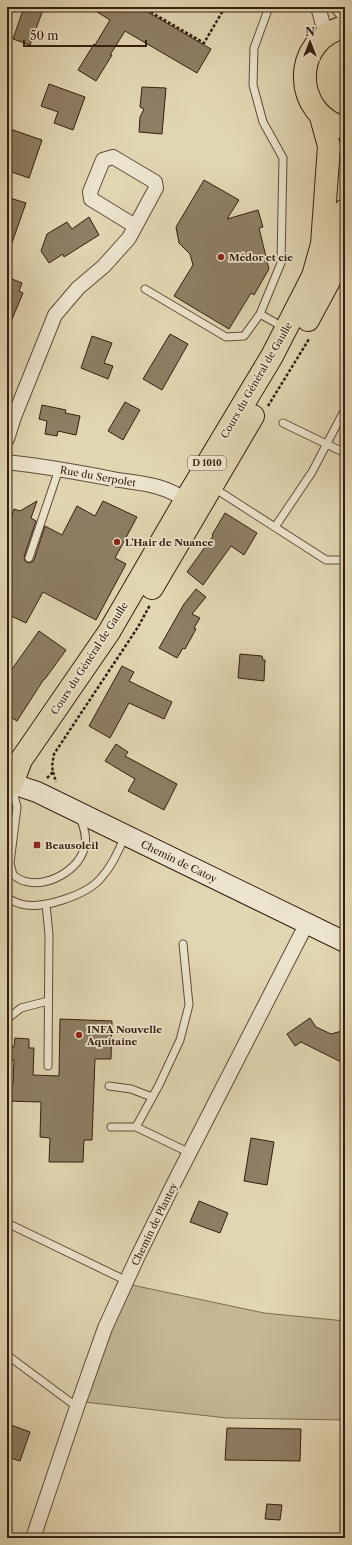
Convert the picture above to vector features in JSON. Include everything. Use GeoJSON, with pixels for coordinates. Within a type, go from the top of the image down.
{"type":"FeatureCollection","features":[{"type":"Feature","properties":{"kind":"main road"},"geometry":{"type":"LineString","coordinates":[[335,31],[315,46],[307,60],[304,75],[306,90],[312,105],[321,117],[336,126],[345,128]]}},
{"type":"Feature","properties":{"kind":"main road","name":"Cours du Général de Gaulle"},"geometry":{"type":"LineString","coordinates":[[205,482],[287,330],[313,276],[322,244],[329,146],[321,117]]}},
{"type":"Feature","properties":{"kind":"main road","name":"Cours du Général de Gaulle"},"geometry":{"type":"LineString","coordinates":[[9,785],[21,760],[111,627],[284,362],[329,281],[342,252],[345,210]]}},
{"type":"Feature","properties":{"kind":"main road","name":"Cours du Général de Gaulle"},"geometry":{"type":"LineString","coordinates":[[9,785],[32,767],[44,753],[118,644],[191,505]]}},
{"type":"Feature","properties":{"kind":"street"},"geometry":{"type":"LineString","coordinates":[[318,7],[335,31]]}},
{"type":"Feature","properties":{"kind":"street"},"geometry":{"type":"LineString","coordinates":[[338,7],[345,16]]}},
{"type":"Feature","properties":{"kind":"street"},"geometry":{"type":"LineString","coordinates":[[7,439],[14,417],[55,315],[78,288],[104,266],[129,238],[156,188],[155,182],[113,157],[103,160],[90,192],[91,199],[135,226]]}},
{"type":"Feature","properties":{"kind":"street","name":"Rue du Serpolet"},"geometry":{"type":"LineString","coordinates":[[7,462],[59,469],[155,486],[172,492],[191,505]]}},
{"type":"Feature","properties":{"kind":"street","name":"Chemin de Catoy"},"geometry":{"type":"LineString","coordinates":[[9,785],[37,792],[345,942]]}},
{"type":"Feature","properties":{"kind":"street","name":"Chemin de Plantey"},"geometry":{"type":"LineString","coordinates":[[33,1538],[77,1407],[106,1328],[127,1281],[190,1153],[307,923]]}},
{"type":"Feature","properties":{"kind":"lane"},"geometry":{"type":"LineString","coordinates":[[145,289],[226,337],[244,336],[260,314],[281,263],[284,158],[263,122],[253,86],[254,48],[269,7]]}},
{"type":"Feature","properties":{"kind":"lane"},"geometry":{"type":"LineString","coordinates":[[260,314],[287,330]]}},
{"type":"Feature","properties":{"kind":"lane"},"geometry":{"type":"LineString","coordinates":[[275,527],[312,472],[345,409]]}},
{"type":"Feature","properties":{"kind":"lane"},"geometry":{"type":"LineString","coordinates":[[283,423],[345,453]]}},
{"type":"Feature","properties":{"kind":"lane"},"geometry":{"type":"LineString","coordinates":[[29,558],[59,469]]}},
{"type":"Feature","properties":{"kind":"lane"},"geometry":{"type":"LineString","coordinates":[[205,482],[326,560],[345,560]]}},
{"type":"Feature","properties":{"kind":"lane"},"geometry":{"type":"LineString","coordinates":[[9,785],[17,807],[10,863],[13,875],[23,881],[38,883],[55,879],[68,872],[77,861],[85,845],[85,830],[78,813]]}},
{"type":"Feature","properties":{"kind":"lane"},"geometry":{"type":"LineString","coordinates":[[7,898],[22,905],[46,904],[77,896],[100,879],[116,856],[125,835]]}},
{"type":"Feature","properties":{"kind":"lane"},"geometry":{"type":"LineString","coordinates":[[46,904],[49,935],[48,1066]]}},
{"type":"Feature","properties":{"kind":"lane"},"geometry":{"type":"LineString","coordinates":[[136,1126],[152,1098],[180,1040],[189,1005],[183,944]]}},
{"type":"Feature","properties":{"kind":"lane"},"geometry":{"type":"LineString","coordinates":[[7,1019],[20,1008],[48,1001]]}},
{"type":"Feature","properties":{"kind":"lane"},"geometry":{"type":"LineString","coordinates":[[109,1086],[131,1088],[152,1098]]}},
{"type":"Feature","properties":{"kind":"lane"},"geometry":{"type":"LineString","coordinates":[[111,1127],[136,1126],[190,1153]]}},
{"type":"Feature","properties":{"kind":"lane"},"geometry":{"type":"LineString","coordinates":[[7,1223],[127,1281]]}},
{"type":"Feature","properties":{"kind":"lane"},"geometry":{"type":"LineString","coordinates":[[7,1355],[77,1407]]}},
{"type":"Feature","properties":{"kind":"path"},"geometry":{"type":"LineString","coordinates":[[7,19],[11,7]]}},
{"type":"Feature","properties":{"kind":"path"},"geometry":{"type":"LineString","coordinates":[[142,7],[204,43],[226,7]]}},
{"type":"Feature","properties":{"kind":"shaded area"},"geometry":{"type":"Polygon","coordinates":[[[132,1285],[264,1313],[345,1321],[345,1420],[227,1418],[84,1402],[107,1340],[132,1285]]]}},
{"type":"Feature","properties":{"kind":"building"},"geometry":{"type":"Polygon","coordinates":[[[24,7],[44,7],[30,45],[13,39],[24,7]]]}},
{"type":"Feature","properties":{"kind":"building"},"geometry":{"type":"Polygon","coordinates":[[[89,7],[139,7],[211,49],[197,73],[125,31],[96,81],[78,70],[110,20],[89,7]]]}},
{"type":"Feature","properties":{"kind":"building"},"geometry":{"type":"Polygon","coordinates":[[[49,84],[85,97],[73,130],[54,123],[58,112],[41,106],[49,84]]]}},
{"type":"Feature","properties":{"kind":"building"},"geometry":{"type":"Polygon","coordinates":[[[142,87],[166,88],[162,134],[139,132],[140,117],[144,109],[140,107],[142,87]]]}},
{"type":"Feature","properties":{"kind":"building"},"geometry":{"type":"Polygon","coordinates":[[[7,128],[42,140],[29,178],[9,171],[11,165],[7,164],[7,128]]]}},
{"type":"Feature","properties":{"kind":"building","name":"Médor et cie"},"geometry":{"type":"Polygon","coordinates":[[[204,180],[239,200],[227,219],[258,210],[263,227],[259,228],[269,269],[254,295],[251,293],[229,329],[174,296],[193,265],[190,254],[179,243],[176,227],[204,180]]]}},
{"type":"Feature","properties":{"kind":"building"},"geometry":{"type":"Polygon","coordinates":[[[7,197],[26,203],[9,251],[7,250],[7,197]]]}},
{"type":"Feature","properties":{"kind":"building"},"geometry":{"type":"Polygon","coordinates":[[[89,217],[99,235],[64,257],[63,254],[49,263],[41,251],[47,234],[67,222],[72,229],[89,217]]]}},
{"type":"Feature","properties":{"kind":"building"},"geometry":{"type":"Polygon","coordinates":[[[7,277],[22,283],[19,291],[23,293],[7,331],[7,277]]]}},
{"type":"Feature","properties":{"kind":"building"},"geometry":{"type":"Polygon","coordinates":[[[170,334],[188,344],[162,390],[143,379],[170,334]]]}},
{"type":"Feature","properties":{"kind":"building"},"geometry":{"type":"Polygon","coordinates":[[[92,336],[112,343],[104,363],[113,366],[108,379],[81,368],[92,336]]]}},
{"type":"Feature","properties":{"kind":"building"},"geometry":{"type":"Polygon","coordinates":[[[125,402],[140,410],[123,440],[108,431],[125,402]]]}},
{"type":"Feature","properties":{"kind":"building"},"geometry":{"type":"Polygon","coordinates":[[[42,405],[66,410],[65,413],[80,416],[76,435],[58,431],[57,436],[45,434],[47,421],[39,419],[42,405]]]}},
{"type":"Feature","properties":{"kind":"building"},"geometry":{"type":"Polygon","coordinates":[[[37,501],[31,518],[36,521],[24,557],[25,561],[28,563],[34,560],[45,526],[62,535],[77,506],[95,516],[103,501],[137,517],[115,558],[126,564],[96,620],[43,592],[26,623],[7,614],[7,529],[14,509],[20,511],[37,501]]]}},
{"type":"Feature","properties":{"kind":"building"},"geometry":{"type":"Polygon","coordinates":[[[225,513],[257,533],[244,555],[231,546],[203,585],[187,572],[213,536],[212,535],[225,513]]]}},
{"type":"Feature","properties":{"kind":"building"},"geometry":{"type":"Polygon","coordinates":[[[196,589],[206,597],[192,614],[200,618],[185,649],[183,648],[177,658],[159,648],[184,604],[196,589]]]}},
{"type":"Feature","properties":{"kind":"building"},"geometry":{"type":"Polygon","coordinates":[[[39,631],[66,650],[44,679],[17,721],[7,715],[7,676],[39,631]]]}},
{"type":"Feature","properties":{"kind":"building"},"geometry":{"type":"Polygon","coordinates":[[[240,654],[262,656],[263,660],[265,660],[264,681],[238,678],[240,654]]]}},
{"type":"Feature","properties":{"kind":"building"},"geometry":{"type":"Polygon","coordinates":[[[122,666],[134,672],[129,681],[172,702],[164,719],[129,703],[110,738],[89,726],[122,666]]]}},
{"type":"Feature","properties":{"kind":"building"},"geometry":{"type":"Polygon","coordinates":[[[116,744],[128,752],[125,756],[177,784],[164,810],[128,791],[135,779],[105,761],[116,744]]]}},
{"type":"Feature","properties":{"kind":"building"},"geometry":{"type":"Polygon","coordinates":[[[310,1018],[316,1027],[331,1034],[345,1030],[345,1064],[301,1042],[295,1046],[287,1034],[310,1018]]]}},
{"type":"Feature","properties":{"kind":"building"},"geometry":{"type":"Polygon","coordinates":[[[60,1019],[112,1021],[111,1059],[95,1059],[92,1140],[84,1140],[83,1162],[49,1162],[50,1138],[40,1137],[41,1102],[7,1101],[8,1084],[13,1084],[14,1060],[7,1060],[7,1047],[14,1047],[15,1038],[29,1039],[29,1048],[34,1048],[33,1075],[59,1076],[60,1019]]]}},
{"type":"Feature","properties":{"kind":"building"},"geometry":{"type":"Polygon","coordinates":[[[251,1138],[274,1142],[267,1185],[244,1181],[251,1138]]]}},
{"type":"Feature","properties":{"kind":"building"},"geometry":{"type":"Polygon","coordinates":[[[199,1201],[228,1213],[220,1233],[190,1222],[199,1201]]]}},
{"type":"Feature","properties":{"kind":"building"},"geometry":{"type":"Polygon","coordinates":[[[11,1425],[30,1432],[20,1461],[7,1457],[7,1429],[10,1430],[11,1425]]]}},
{"type":"Feature","properties":{"kind":"building"},"geometry":{"type":"Polygon","coordinates":[[[227,1428],[301,1429],[300,1461],[225,1460],[227,1428]]]}},
{"type":"Feature","properties":{"kind":"building"},"geometry":{"type":"Polygon","coordinates":[[[267,1504],[282,1505],[280,1520],[265,1519],[267,1504]]]}},
{"type":"Feature","properties":{"kind":"place","name":"Médor et cie"},"geometry":{"type":"Point","coordinates":[221,257]}},
{"type":"Feature","properties":{"kind":"place","name":"L'Hair de Nuance"},"geometry":{"type":"Point","coordinates":[117,542]}},
{"type":"Feature","properties":{"kind":"place","name":"Beausoleil"},"geometry":{"type":"Point","coordinates":[37,845]}},
{"type":"Feature","properties":{"kind":"place","name":"INFA Nouvelle Aquitaine"},"geometry":{"type":"Point","coordinates":[79,1035]}}]}
